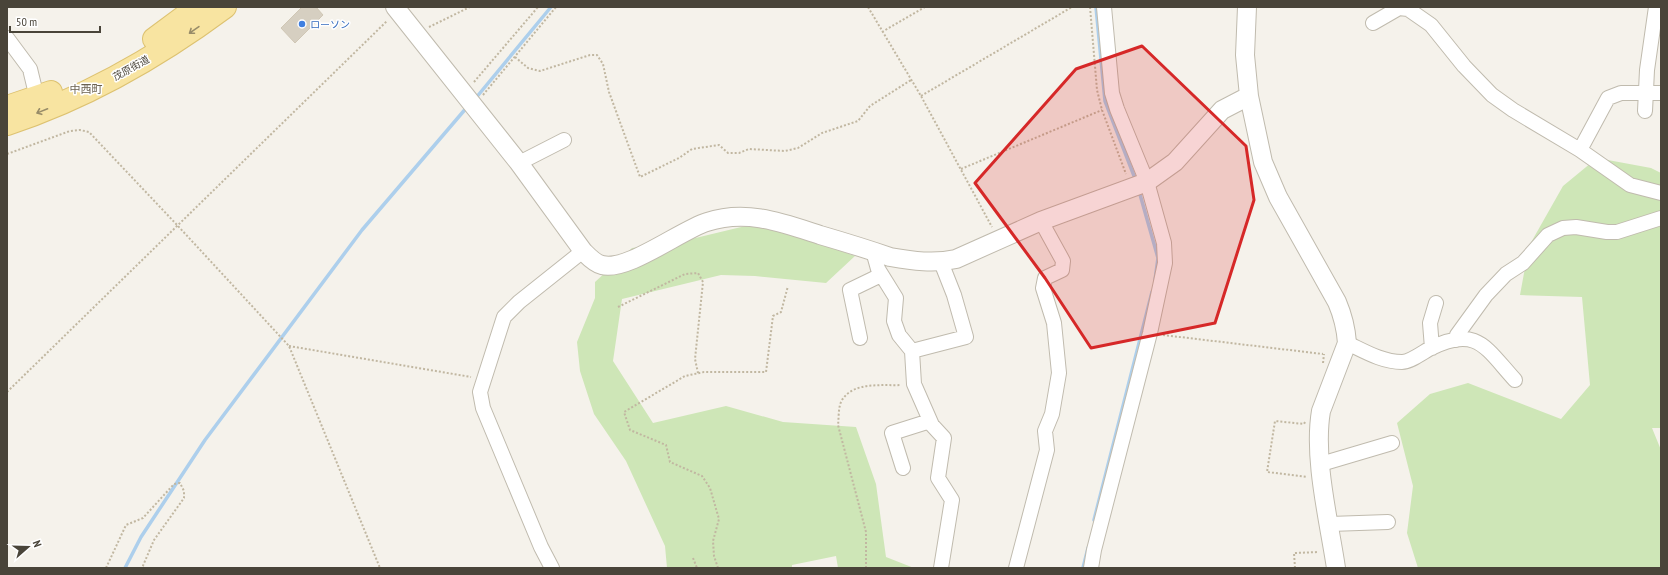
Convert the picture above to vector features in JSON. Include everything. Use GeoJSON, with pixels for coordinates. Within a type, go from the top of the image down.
{"type":"FeatureCollection","features":[{"type":"Feature","properties":{"kind":"main road","name":"茂原街道"},"geometry":{"type":"LineString","coordinates":[[7,107],[37,98],[88,76],[140,48],[197,7]]}},
{"type":"Feature","properties":{"kind":"main road","name":"茂原街道"},"geometry":{"type":"LineString","coordinates":[[7,124],[51,107],[124,72],[192,32],[225,7]]}},
{"type":"Feature","properties":{"kind":"street"},"geometry":{"type":"LineString","coordinates":[[1091,568],[1094,550],[1150,333],[1165,264],[1164,243],[1139,184],[1112,93],[1104,7]]}},
{"type":"Feature","properties":{"kind":"street"},"geometry":{"type":"LineString","coordinates":[[1247,7],[1245,55],[1250,96],[1263,162],[1278,197],[1337,302],[1342,316],[1347,343],[1321,411],[1319,433],[1322,470],[1336,568]]}},
{"type":"Feature","properties":{"kind":"street"},"geometry":{"type":"LineString","coordinates":[[1645,111],[1647,70],[1656,7]]}},
{"type":"Feature","properties":{"kind":"street"},"geometry":{"type":"LineString","coordinates":[[1373,23],[1399,8],[1408,9],[1431,25],[1464,66],[1492,95],[1513,110],[1580,150],[1630,185],[1661,193]]}},
{"type":"Feature","properties":{"kind":"street"},"geometry":{"type":"LineString","coordinates":[[396,9],[519,163],[582,251],[593,261],[602,266],[624,264],[688,230],[707,222],[725,218],[751,217],[767,218],[910,261],[941,262],[968,255],[1041,220],[1139,184],[1175,162],[1222,110],[1250,96]]}},
{"type":"Feature","properties":{"kind":"street"},"geometry":{"type":"LineString","coordinates":[[7,38],[30,69],[37,98]]}},
{"type":"Feature","properties":{"kind":"street"},"geometry":{"type":"LineString","coordinates":[[1580,150],[1608,98],[1621,94],[1661,93]]}},
{"type":"Feature","properties":{"kind":"street"},"geometry":{"type":"LineString","coordinates":[[519,163],[564,140]]}},
{"type":"Feature","properties":{"kind":"street"},"geometry":{"type":"LineString","coordinates":[[1456,340],[1457,335],[1486,294],[1506,274],[1523,263],[1548,235],[1563,228],[1617,232],[1661,218]]}},
{"type":"Feature","properties":{"kind":"street"},"geometry":{"type":"LineString","coordinates":[[1016,568],[1047,450],[1045,431],[1052,414],[1059,373],[1054,323],[1044,288],[1045,278],[1062,270],[1063,261],[1041,220]]}},
{"type":"Feature","properties":{"kind":"street"},"geometry":{"type":"LineString","coordinates":[[552,568],[541,547],[483,408],[480,392],[504,317],[519,302],[582,251]]}},
{"type":"Feature","properties":{"kind":"street"},"geometry":{"type":"LineString","coordinates":[[873,251],[881,275],[896,298],[894,321],[899,335],[912,351],[914,384],[930,421],[944,438],[938,478],[952,500],[941,568]]}},
{"type":"Feature","properties":{"kind":"street"},"geometry":{"type":"LineString","coordinates":[[912,351],[966,336],[954,295],[941,262]]}},
{"type":"Feature","properties":{"kind":"street"},"geometry":{"type":"LineString","coordinates":[[860,338],[850,290],[881,275]]}},
{"type":"Feature","properties":{"kind":"street"},"geometry":{"type":"LineString","coordinates":[[1432,348],[1430,323],[1436,303]]}},
{"type":"Feature","properties":{"kind":"street"},"geometry":{"type":"LineString","coordinates":[[1347,343],[1381,359],[1403,362],[1432,348],[1456,340],[1472,338],[1482,344],[1515,380]]}},
{"type":"Feature","properties":{"kind":"street"},"geometry":{"type":"LineString","coordinates":[[903,468],[892,433],[930,421]]}},
{"type":"Feature","properties":{"kind":"street"},"geometry":{"type":"LineString","coordinates":[[1322,470],[1392,443]]}},
{"type":"Feature","properties":{"kind":"street"},"geometry":{"type":"LineString","coordinates":[[1330,524],[1388,522]]}},
{"type":"Feature","properties":{"kind":"path"},"geometry":{"type":"LineString","coordinates":[[415,32],[470,7]]}},
{"type":"Feature","properties":{"kind":"path"},"geometry":{"type":"LineString","coordinates":[[469,100],[538,7]]}},
{"type":"Feature","properties":{"kind":"path"},"geometry":{"type":"LineString","coordinates":[[469,100],[515,57],[556,7]]}},
{"type":"Feature","properties":{"kind":"path"},"geometry":{"type":"LineString","coordinates":[[868,7],[921,96],[999,240]]}},
{"type":"Feature","properties":{"kind":"path"},"geometry":{"type":"LineString","coordinates":[[882,32],[925,7]]}},
{"type":"Feature","properties":{"kind":"path"},"geometry":{"type":"LineString","coordinates":[[921,96],[1072,7]]}},
{"type":"Feature","properties":{"kind":"path"},"geometry":{"type":"LineString","coordinates":[[7,392],[178,226],[396,9]]}},
{"type":"Feature","properties":{"kind":"path"},"geometry":{"type":"LineString","coordinates":[[515,57],[528,68],[540,71],[590,55],[597,55],[603,64],[609,92],[640,177],[679,158],[692,149],[720,146],[728,153],[739,153],[749,150],[786,151],[798,148],[822,132],[858,121],[870,106],[911,80]]}},
{"type":"Feature","properties":{"kind":"path"},"geometry":{"type":"LineString","coordinates":[[961,169],[1102,110]]}},
{"type":"Feature","properties":{"kind":"path"},"geometry":{"type":"LineString","coordinates":[[7,154],[70,131],[80,130],[89,132],[289,346],[380,568]]}},
{"type":"Feature","properties":{"kind":"path"},"geometry":{"type":"LineString","coordinates":[[618,307],[631,302],[655,287],[685,274],[698,274],[703,282],[695,359],[698,373]]}},
{"type":"Feature","properties":{"kind":"path"},"geometry":{"type":"LineString","coordinates":[[718,568],[714,556],[713,541],[719,519],[710,488],[702,476],[670,462],[666,445],[630,430],[624,412],[685,376],[698,373],[766,372],[773,316],[781,312],[788,286]]}},
{"type":"Feature","properties":{"kind":"path"},"geometry":{"type":"LineString","coordinates":[[1150,333],[1324,354],[1340,350],[1347,343]]}},
{"type":"Feature","properties":{"kind":"path"},"geometry":{"type":"LineString","coordinates":[[289,346],[484,379]]}},
{"type":"Feature","properties":{"kind":"path"},"geometry":{"type":"LineString","coordinates":[[1322,365],[1324,354]]}},
{"type":"Feature","properties":{"kind":"path"},"geometry":{"type":"LineString","coordinates":[[866,568],[866,532],[838,425],[839,409],[843,399],[856,389],[865,386],[914,384]]}},
{"type":"Feature","properties":{"kind":"path"},"geometry":{"type":"LineString","coordinates":[[1307,416],[1304,424],[1275,421],[1266,472],[1310,477],[1322,470]]}},
{"type":"Feature","properties":{"kind":"path"},"geometry":{"type":"LineString","coordinates":[[106,568],[126,525],[143,518],[174,484],[180,484],[184,491],[184,498],[154,540],[142,568]]}},
{"type":"Feature","properties":{"kind":"path"},"geometry":{"type":"LineString","coordinates":[[1295,568],[1294,553],[1319,552]]}},
{"type":"Feature","properties":{"kind":"path"},"geometry":{"type":"LineString","coordinates":[[693,558],[697,568]]}},
{"type":"Feature","properties":{"kind":"highlighted area"},"geometry":{"type":"Polygon","coordinates":[[[1142,46],[1246,146],[1254,200],[1215,323],[1091,348],[1045,278],[975,183],[1076,69],[1142,46]]]}},
{"type":"Feature","properties":{"kind":"green space"},"geometry":{"type":"Polygon","coordinates":[[[1597,158],[1651,168],[1661,173],[1661,428],[1652,428],[1661,450],[1661,568],[1418,568],[1407,533],[1413,486],[1397,423],[1430,394],[1468,383],[1561,419],[1590,385],[1582,297],[1520,295],[1529,246],[1563,186],[1597,158]]]}},
{"type":"Feature","properties":{"kind":"green space"},"geometry":{"type":"Polygon","coordinates":[[[762,222],[855,256],[826,283],[755,276],[721,275],[622,299],[613,361],[653,423],[726,406],[783,422],[856,427],[876,484],[886,557],[914,568],[838,568],[836,556],[792,565],[792,568],[667,568],[665,546],[626,461],[594,414],[580,371],[577,342],[595,298],[595,282],[632,248],[683,241],[762,222]]]}},
{"type":"Feature","properties":{"kind":"building"},"geometry":{"type":"Polygon","coordinates":[[[302,7],[316,7],[323,15],[295,43],[281,28],[302,7]]]}},
{"type":"Feature","properties":{"kind":"waterway"},"geometry":{"type":"LineString","coordinates":[[475,99],[551,7]]}},
{"type":"Feature","properties":{"kind":"waterway"},"geometry":{"type":"LineString","coordinates":[[1096,7],[1105,101],[1136,181]]}},
{"type":"Feature","properties":{"kind":"waterway"},"geometry":{"type":"LineString","coordinates":[[125,568],[141,537],[205,440],[362,230],[468,106]]}},
{"type":"Feature","properties":{"kind":"waterway"},"geometry":{"type":"LineString","coordinates":[[1139,191],[1158,258],[1155,280]]}},
{"type":"Feature","properties":{"kind":"waterway"},"geometry":{"type":"LineString","coordinates":[[1094,520],[1152,292]]}},
{"type":"Feature","properties":{"kind":"waterway"},"geometry":{"type":"LineString","coordinates":[[1083,568],[1088,548]]}},
{"type":"Feature","properties":{"kind":"place","name":"ローソン"},"geometry":{"type":"Point","coordinates":[302,24]}},
{"type":"Feature","properties":{"kind":"district","name":"中西町"},"geometry":{"type":"Point","coordinates":[86,89]}}]}
